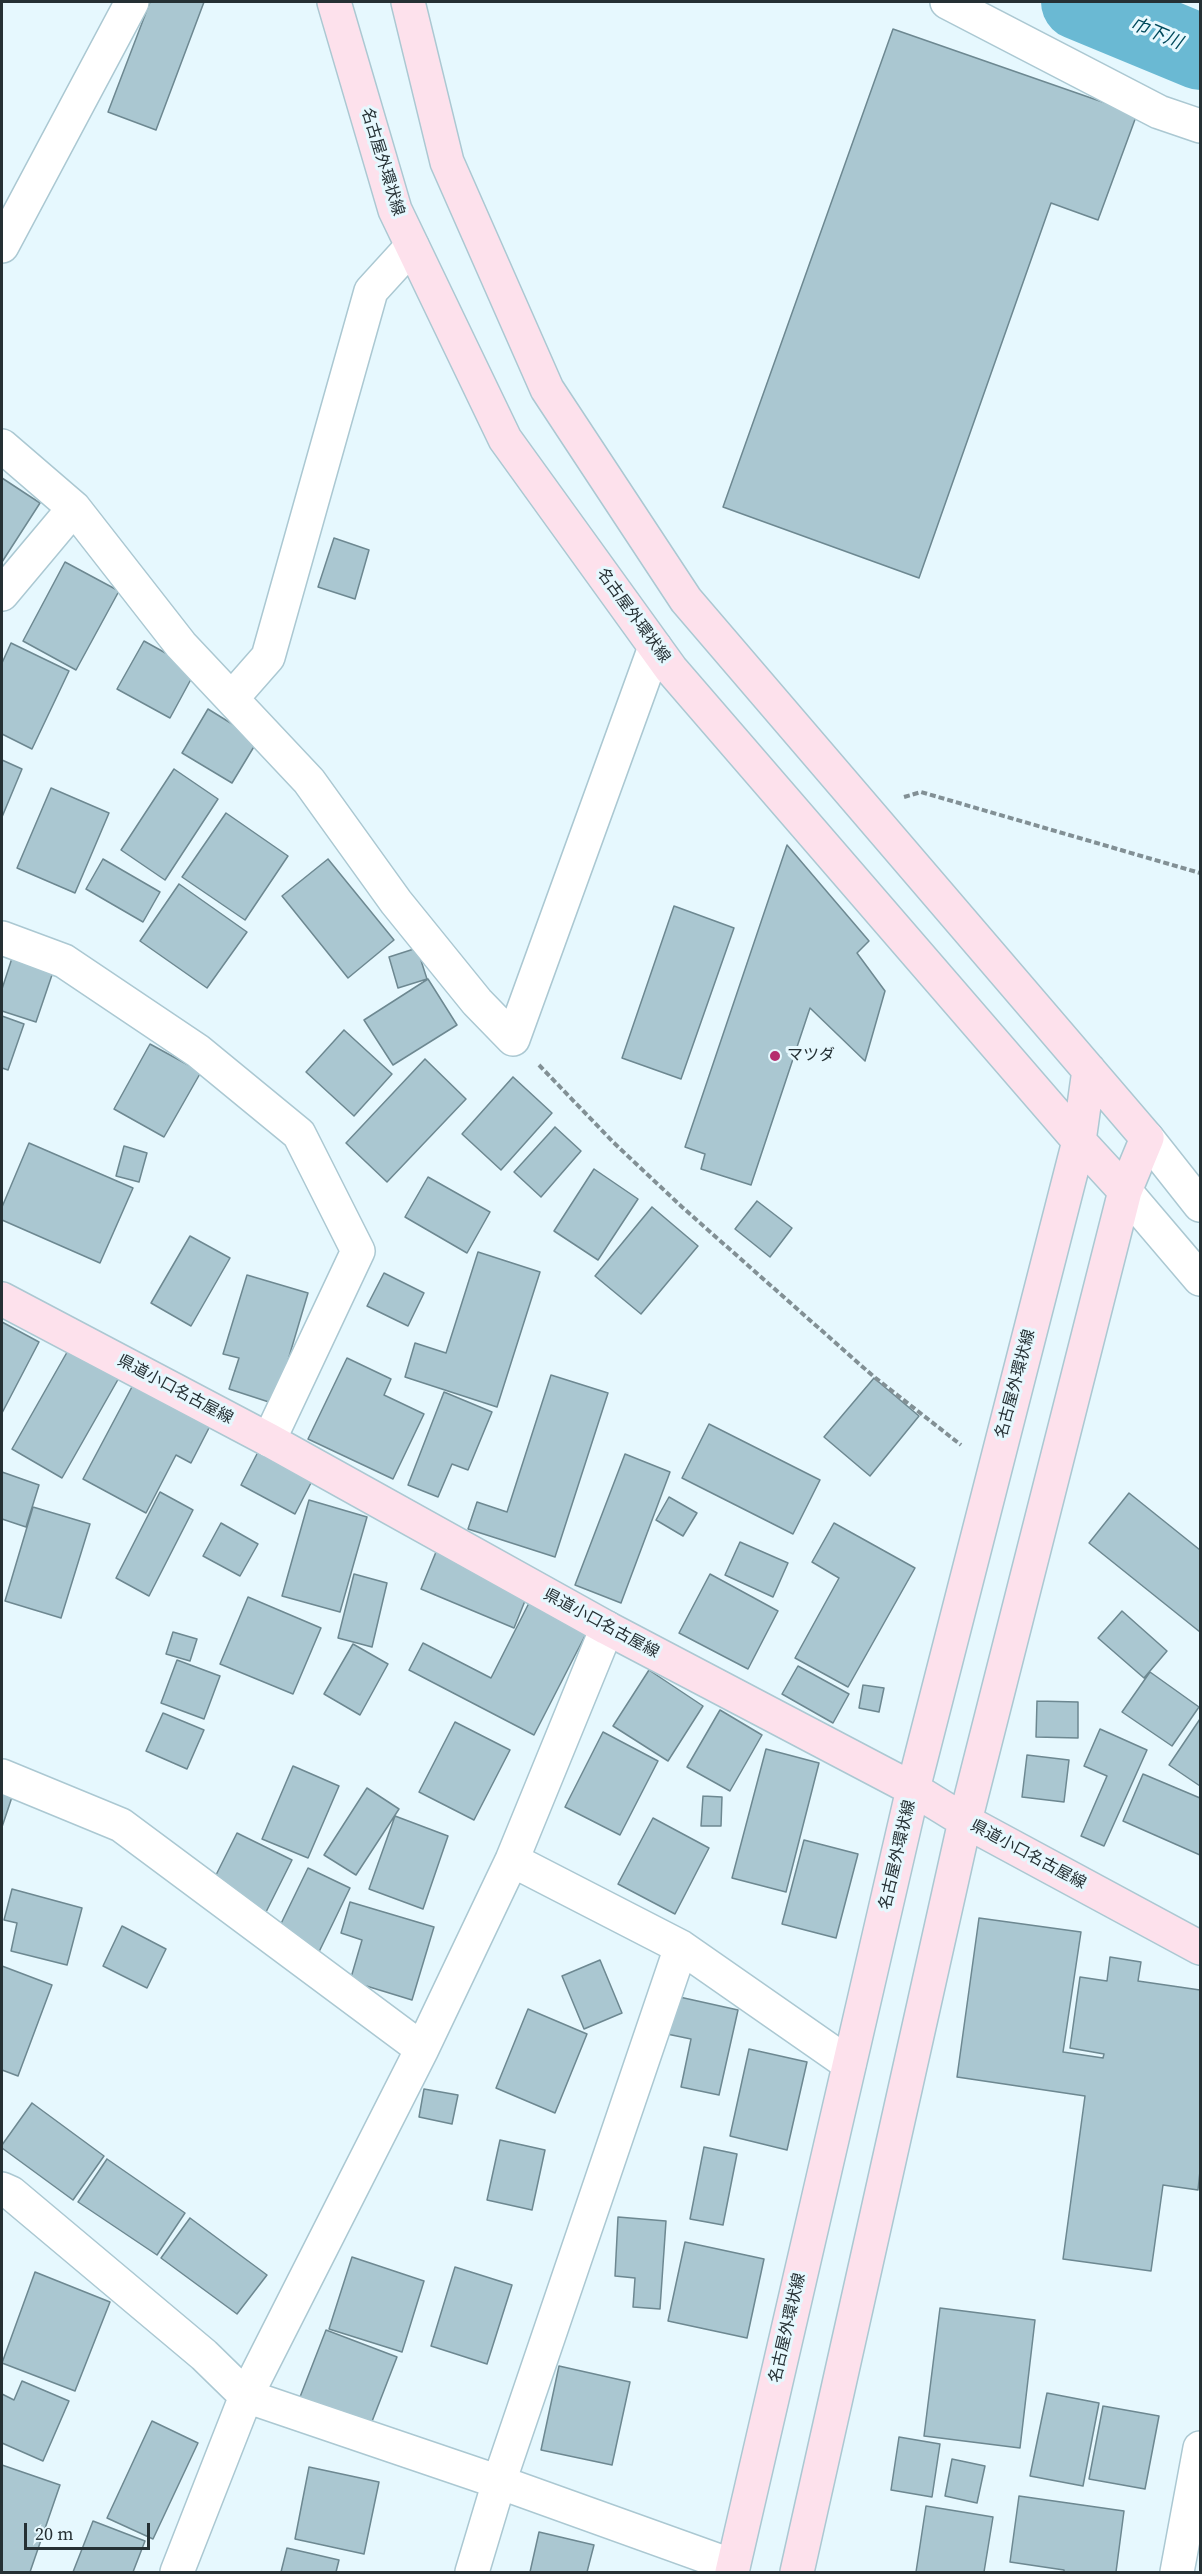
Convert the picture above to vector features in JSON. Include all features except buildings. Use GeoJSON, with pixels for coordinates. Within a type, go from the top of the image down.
{"type":"FeatureCollection","features":[{"type":"Feature","properties":{"kind":"main road","name":"名古屋外環状線"},"geometry":{"type":"LineString","coordinates":[[334,2],[395,210],[505,439],[671,669],[1125,1191]]}},
{"type":"Feature","properties":{"kind":"main road"},"geometry":{"type":"LineString","coordinates":[[408,2],[447,162],[547,389],[686,600],[1147,1138],[1125,1191],[965,1821],[797,2572]]}},
{"type":"Feature","properties":{"kind":"main road","name":"名古屋外環状線"},"geometry":{"type":"LineString","coordinates":[[732,2570],[913,1789],[993,1471],[1080,1141],[1089,1070]]}},
{"type":"Feature","properties":{"kind":"main road","name":"県道小口名古屋線"},"geometry":{"type":"LineString","coordinates":[[2,1299],[269,1440],[607,1628],[913,1789],[965,1821],[1200,1948]]}},
{"type":"Feature","properties":{"kind":"street"},"geometry":{"type":"LineString","coordinates":[[2,246],[132,2]]}},
{"type":"Feature","properties":{"kind":"street"},"geometry":{"type":"LineString","coordinates":[[947,2],[1159,112],[1200,126]]}},
{"type":"Feature","properties":{"kind":"street"},"geometry":{"type":"LineString","coordinates":[[232,698],[268,657],[371,291],[412,246]]}},
{"type":"Feature","properties":{"kind":"street"},"geometry":{"type":"LineString","coordinates":[[2,446],[74,508],[181,645],[309,781],[396,902],[477,1002],[513,1039],[655,647]]}},
{"type":"Feature","properties":{"kind":"street"},"geometry":{"type":"LineString","coordinates":[[2,594],[74,508]]}},
{"type":"Feature","properties":{"kind":"street"},"geometry":{"type":"LineString","coordinates":[[2,938],[64,961],[198,1051],[299,1134],[358,1251],[269,1440]]}},
{"type":"Feature","properties":{"kind":"street"},"geometry":{"type":"LineString","coordinates":[[1147,1138],[1200,1205]]}},
{"type":"Feature","properties":{"kind":"street"},"geometry":{"type":"LineString","coordinates":[[1125,1191],[1200,1279]]}},
{"type":"Feature","properties":{"kind":"street"},"geometry":{"type":"LineString","coordinates":[[177,2572],[246,2396],[422,2049],[512,1860],[607,1628]]}},
{"type":"Feature","properties":{"kind":"street"},"geometry":{"type":"LineString","coordinates":[[2,1776],[121,1825],[422,2049]]}},
{"type":"Feature","properties":{"kind":"street"},"geometry":{"type":"LineString","coordinates":[[512,1860],[681,1947],[849,2064]]}},
{"type":"Feature","properties":{"kind":"street"},"geometry":{"type":"LineString","coordinates":[[472,2572],[499,2482],[681,1947]]}},
{"type":"Feature","properties":{"kind":"street"},"geometry":{"type":"LineString","coordinates":[[2,2188],[11,2193],[204,2355],[246,2396],[499,2482],[732,2570]]}},
{"type":"Feature","properties":{"kind":"street"},"geometry":{"type":"LineString","coordinates":[[1177,2572],[1200,2448]]}},
{"type":"Feature","properties":{"kind":"path"},"geometry":{"type":"LineString","coordinates":[[864,807],[921,792],[1200,873]]}},
{"type":"Feature","properties":{"kind":"path"},"geometry":{"type":"LineString","coordinates":[[513,1039],[613,1142],[682,1207],[873,1376],[993,1471]]}},
{"type":"Feature","properties":{"kind":"waterway","name":"巾下川"},"geometry":{"type":"LineString","coordinates":[[1079,2],[1200,52]]}},
{"type":"Feature","properties":{"kind":"place","name":"マツダ"},"geometry":{"type":"Point","coordinates":[775,1056]}}]}
